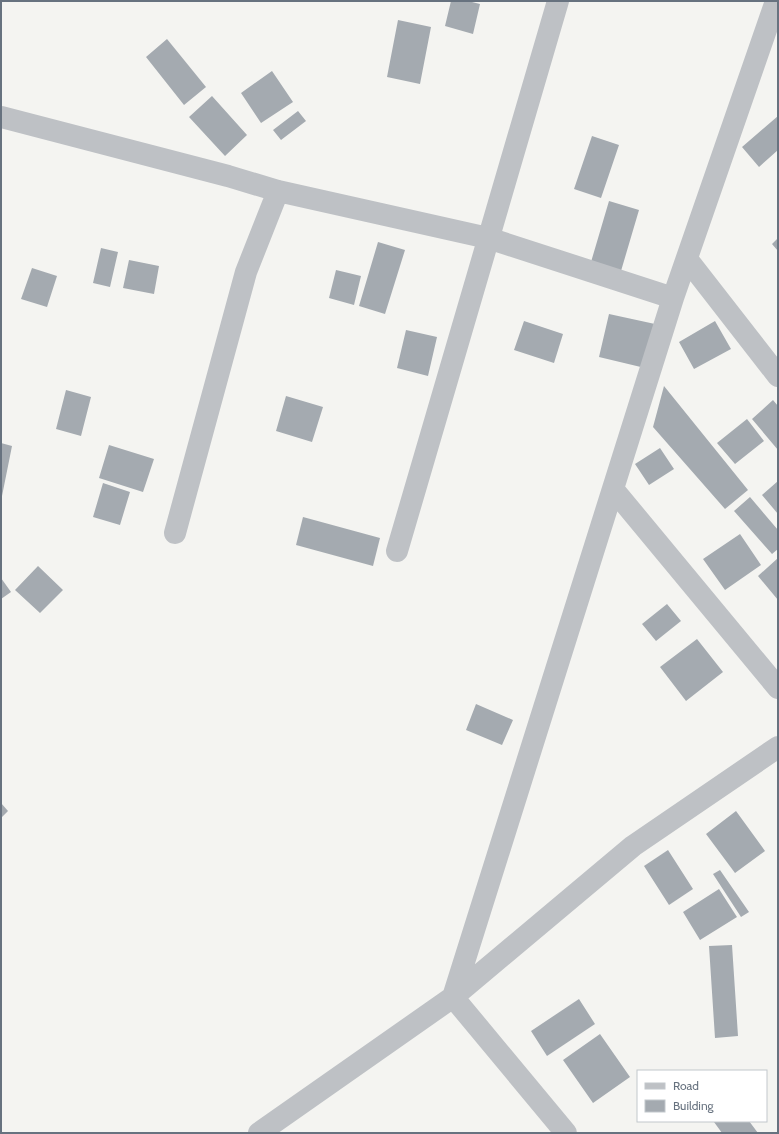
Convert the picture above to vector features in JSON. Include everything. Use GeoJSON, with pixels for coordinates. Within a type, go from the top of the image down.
{"type":"FeatureCollection","features":[{"type":"Feature","properties":{"kind":"street"},"geometry":{"type":"LineString","coordinates":[[398,551],[558,1]]}},
{"type":"Feature","properties":{"kind":"street"},"geometry":{"type":"LineString","coordinates":[[453,997],[673,298],[776,1]]}},
{"type":"Feature","properties":{"kind":"street"},"geometry":{"type":"LineString","coordinates":[[1,117],[228,176],[278,191],[488,238],[673,298]]}},
{"type":"Feature","properties":{"kind":"street"},"geometry":{"type":"LineString","coordinates":[[175,533],[246,272],[278,191]]}},
{"type":"Feature","properties":{"kind":"street"},"geometry":{"type":"LineString","coordinates":[[687,259],[778,376]]}},
{"type":"Feature","properties":{"kind":"street"},"geometry":{"type":"LineString","coordinates":[[613,489],[778,688]]}},
{"type":"Feature","properties":{"kind":"street"},"geometry":{"type":"LineString","coordinates":[[259,1133],[453,997],[633,846],[778,747]]}},
{"type":"Feature","properties":{"kind":"street"},"geometry":{"type":"LineString","coordinates":[[453,997],[566,1133]]}},
{"type":"Feature","properties":{"kind":"building"},"geometry":{"type":"Polygon","coordinates":[[[451,1],[468,1],[480,4],[473,34],[445,26],[451,1]]]}},
{"type":"Feature","properties":{"kind":"building"},"geometry":{"type":"Polygon","coordinates":[[[398,20],[431,27],[420,84],[387,77],[398,20]]]}},
{"type":"Feature","properties":{"kind":"building"},"geometry":{"type":"Polygon","coordinates":[[[167,39],[206,87],[184,105],[146,57],[167,39]]]}},
{"type":"Feature","properties":{"kind":"building"},"geometry":{"type":"Polygon","coordinates":[[[272,71],[293,102],[261,123],[241,93],[272,71]]]}},
{"type":"Feature","properties":{"kind":"building"},"geometry":{"type":"Polygon","coordinates":[[[212,96],[247,135],[225,156],[189,117],[212,96]]]}},
{"type":"Feature","properties":{"kind":"building"},"geometry":{"type":"Polygon","coordinates":[[[298,111],[306,121],[281,140],[273,130],[298,111]]]}},
{"type":"Feature","properties":{"kind":"building"},"geometry":{"type":"Polygon","coordinates":[[[778,116],[778,150],[759,167],[742,147],[778,116]]]}},
{"type":"Feature","properties":{"kind":"building"},"geometry":{"type":"Polygon","coordinates":[[[592,136],[619,145],[601,198],[574,189],[592,136]]]}},
{"type":"Feature","properties":{"kind":"building"},"geometry":{"type":"Polygon","coordinates":[[[609,201],[639,210],[621,271],[591,262],[609,201]]]}},
{"type":"Feature","properties":{"kind":"building"},"geometry":{"type":"Polygon","coordinates":[[[778,238],[778,251],[772,244],[778,238]]]}},
{"type":"Feature","properties":{"kind":"building"},"geometry":{"type":"Polygon","coordinates":[[[378,242],[405,250],[385,314],[359,306],[378,242]]]}},
{"type":"Feature","properties":{"kind":"building"},"geometry":{"type":"Polygon","coordinates":[[[101,248],[118,252],[110,287],[93,283],[101,248]]]}},
{"type":"Feature","properties":{"kind":"building"},"geometry":{"type":"Polygon","coordinates":[[[129,260],[159,266],[154,294],[123,288],[129,260]]]}},
{"type":"Feature","properties":{"kind":"building"},"geometry":{"type":"Polygon","coordinates":[[[32,268],[57,276],[47,307],[21,299],[32,268]]]}},
{"type":"Feature","properties":{"kind":"building"},"geometry":{"type":"Polygon","coordinates":[[[336,270],[361,276],[354,305],[329,298],[336,270]]]}},
{"type":"Feature","properties":{"kind":"building"},"geometry":{"type":"Polygon","coordinates":[[[609,314],[655,324],[645,368],[599,357],[609,314]]]}},
{"type":"Feature","properties":{"kind":"building"},"geometry":{"type":"Polygon","coordinates":[[[524,321],[563,334],[554,363],[514,350],[524,321]]]}},
{"type":"Feature","properties":{"kind":"building"},"geometry":{"type":"Polygon","coordinates":[[[715,321],[731,349],[694,369],[679,342],[715,321]]]}},
{"type":"Feature","properties":{"kind":"building"},"geometry":{"type":"Polygon","coordinates":[[[406,330],[437,337],[428,376],[397,368],[406,330]]]}},
{"type":"Feature","properties":{"kind":"building"},"geometry":{"type":"Polygon","coordinates":[[[664,386],[748,490],[725,509],[653,427],[664,386]]]}},
{"type":"Feature","properties":{"kind":"building"},"geometry":{"type":"Polygon","coordinates":[[[66,390],[91,397],[81,436],[56,429],[66,390]]]}},
{"type":"Feature","properties":{"kind":"building"},"geometry":{"type":"Polygon","coordinates":[[[286,396],[323,407],[312,442],[276,431],[286,396]]]}},
{"type":"Feature","properties":{"kind":"building"},"geometry":{"type":"Polygon","coordinates":[[[773,400],[778,406],[778,450],[752,419],[773,400]]]}},
{"type":"Feature","properties":{"kind":"building"},"geometry":{"type":"Polygon","coordinates":[[[747,419],[764,441],[735,464],[717,443],[747,419]]]}},
{"type":"Feature","properties":{"kind":"building"},"geometry":{"type":"Polygon","coordinates":[[[1,443],[12,446],[2,496],[1,496],[1,443]]]}},
{"type":"Feature","properties":{"kind":"building"},"geometry":{"type":"Polygon","coordinates":[[[109,445],[154,459],[143,492],[99,478],[109,445]]]}},
{"type":"Feature","properties":{"kind":"building"},"geometry":{"type":"Polygon","coordinates":[[[660,448],[674,469],[649,485],[635,464],[660,448]]]}},
{"type":"Feature","properties":{"kind":"building"},"geometry":{"type":"Polygon","coordinates":[[[778,481],[778,514],[762,495],[778,481]]]}},
{"type":"Feature","properties":{"kind":"building"},"geometry":{"type":"Polygon","coordinates":[[[103,483],[130,492],[120,525],[93,517],[103,483]]]}},
{"type":"Feature","properties":{"kind":"building"},"geometry":{"type":"Polygon","coordinates":[[[750,497],[778,530],[778,549],[772,554],[734,511],[750,497]]]}},
{"type":"Feature","properties":{"kind":"building"},"geometry":{"type":"Polygon","coordinates":[[[303,517],[380,538],[373,566],[296,545],[303,517]]]}},
{"type":"Feature","properties":{"kind":"building"},"geometry":{"type":"Polygon","coordinates":[[[740,534],[761,565],[725,590],[703,559],[740,534]]]}},
{"type":"Feature","properties":{"kind":"building"},"geometry":{"type":"Polygon","coordinates":[[[778,558],[778,600],[758,576],[778,558]]]}},
{"type":"Feature","properties":{"kind":"building"},"geometry":{"type":"Polygon","coordinates":[[[38,566],[63,590],[40,613],[15,590],[38,566]]]}},
{"type":"Feature","properties":{"kind":"building"},"geometry":{"type":"Polygon","coordinates":[[[1,578],[11,592],[1,599],[1,578]]]}},
{"type":"Feature","properties":{"kind":"building"},"geometry":{"type":"Polygon","coordinates":[[[667,604],[681,621],[656,641],[642,624],[667,604]]]}},
{"type":"Feature","properties":{"kind":"building"},"geometry":{"type":"Polygon","coordinates":[[[697,639],[723,672],[686,701],[660,667],[697,639]]]}},
{"type":"Feature","properties":{"kind":"building"},"geometry":{"type":"Polygon","coordinates":[[[476,704],[513,720],[502,745],[466,730],[476,704]]]}},
{"type":"Feature","properties":{"kind":"building"},"geometry":{"type":"Polygon","coordinates":[[[1,803],[8,811],[1,818],[1,803]]]}},
{"type":"Feature","properties":{"kind":"building"},"geometry":{"type":"Polygon","coordinates":[[[736,811],[765,851],[735,873],[706,834],[736,811]]]}},
{"type":"Feature","properties":{"kind":"building"},"geometry":{"type":"Polygon","coordinates":[[[668,850],[693,889],[669,905],[644,866],[668,850]]]}},
{"type":"Feature","properties":{"kind":"building"},"geometry":{"type":"Polygon","coordinates":[[[720,870],[749,912],[741,917],[713,874],[720,870]]]}},
{"type":"Feature","properties":{"kind":"building"},"geometry":{"type":"Polygon","coordinates":[[[719,889],[737,917],[700,940],[683,912],[719,889]]]}},
{"type":"Feature","properties":{"kind":"building"},"geometry":{"type":"Polygon","coordinates":[[[732,945],[738,1036],[715,1038],[709,946],[732,945]]]}},
{"type":"Feature","properties":{"kind":"building"},"geometry":{"type":"Polygon","coordinates":[[[579,999],[595,1024],[547,1056],[531,1031],[579,999]]]}},
{"type":"Feature","properties":{"kind":"building"},"geometry":{"type":"Polygon","coordinates":[[[600,1034],[630,1077],[593,1103],[563,1060],[600,1034]]]}},
{"type":"Feature","properties":{"kind":"building"},"geometry":{"type":"Polygon","coordinates":[[[714,1122],[750,1122],[758,1133],[722,1133],[714,1122]]]}}]}
